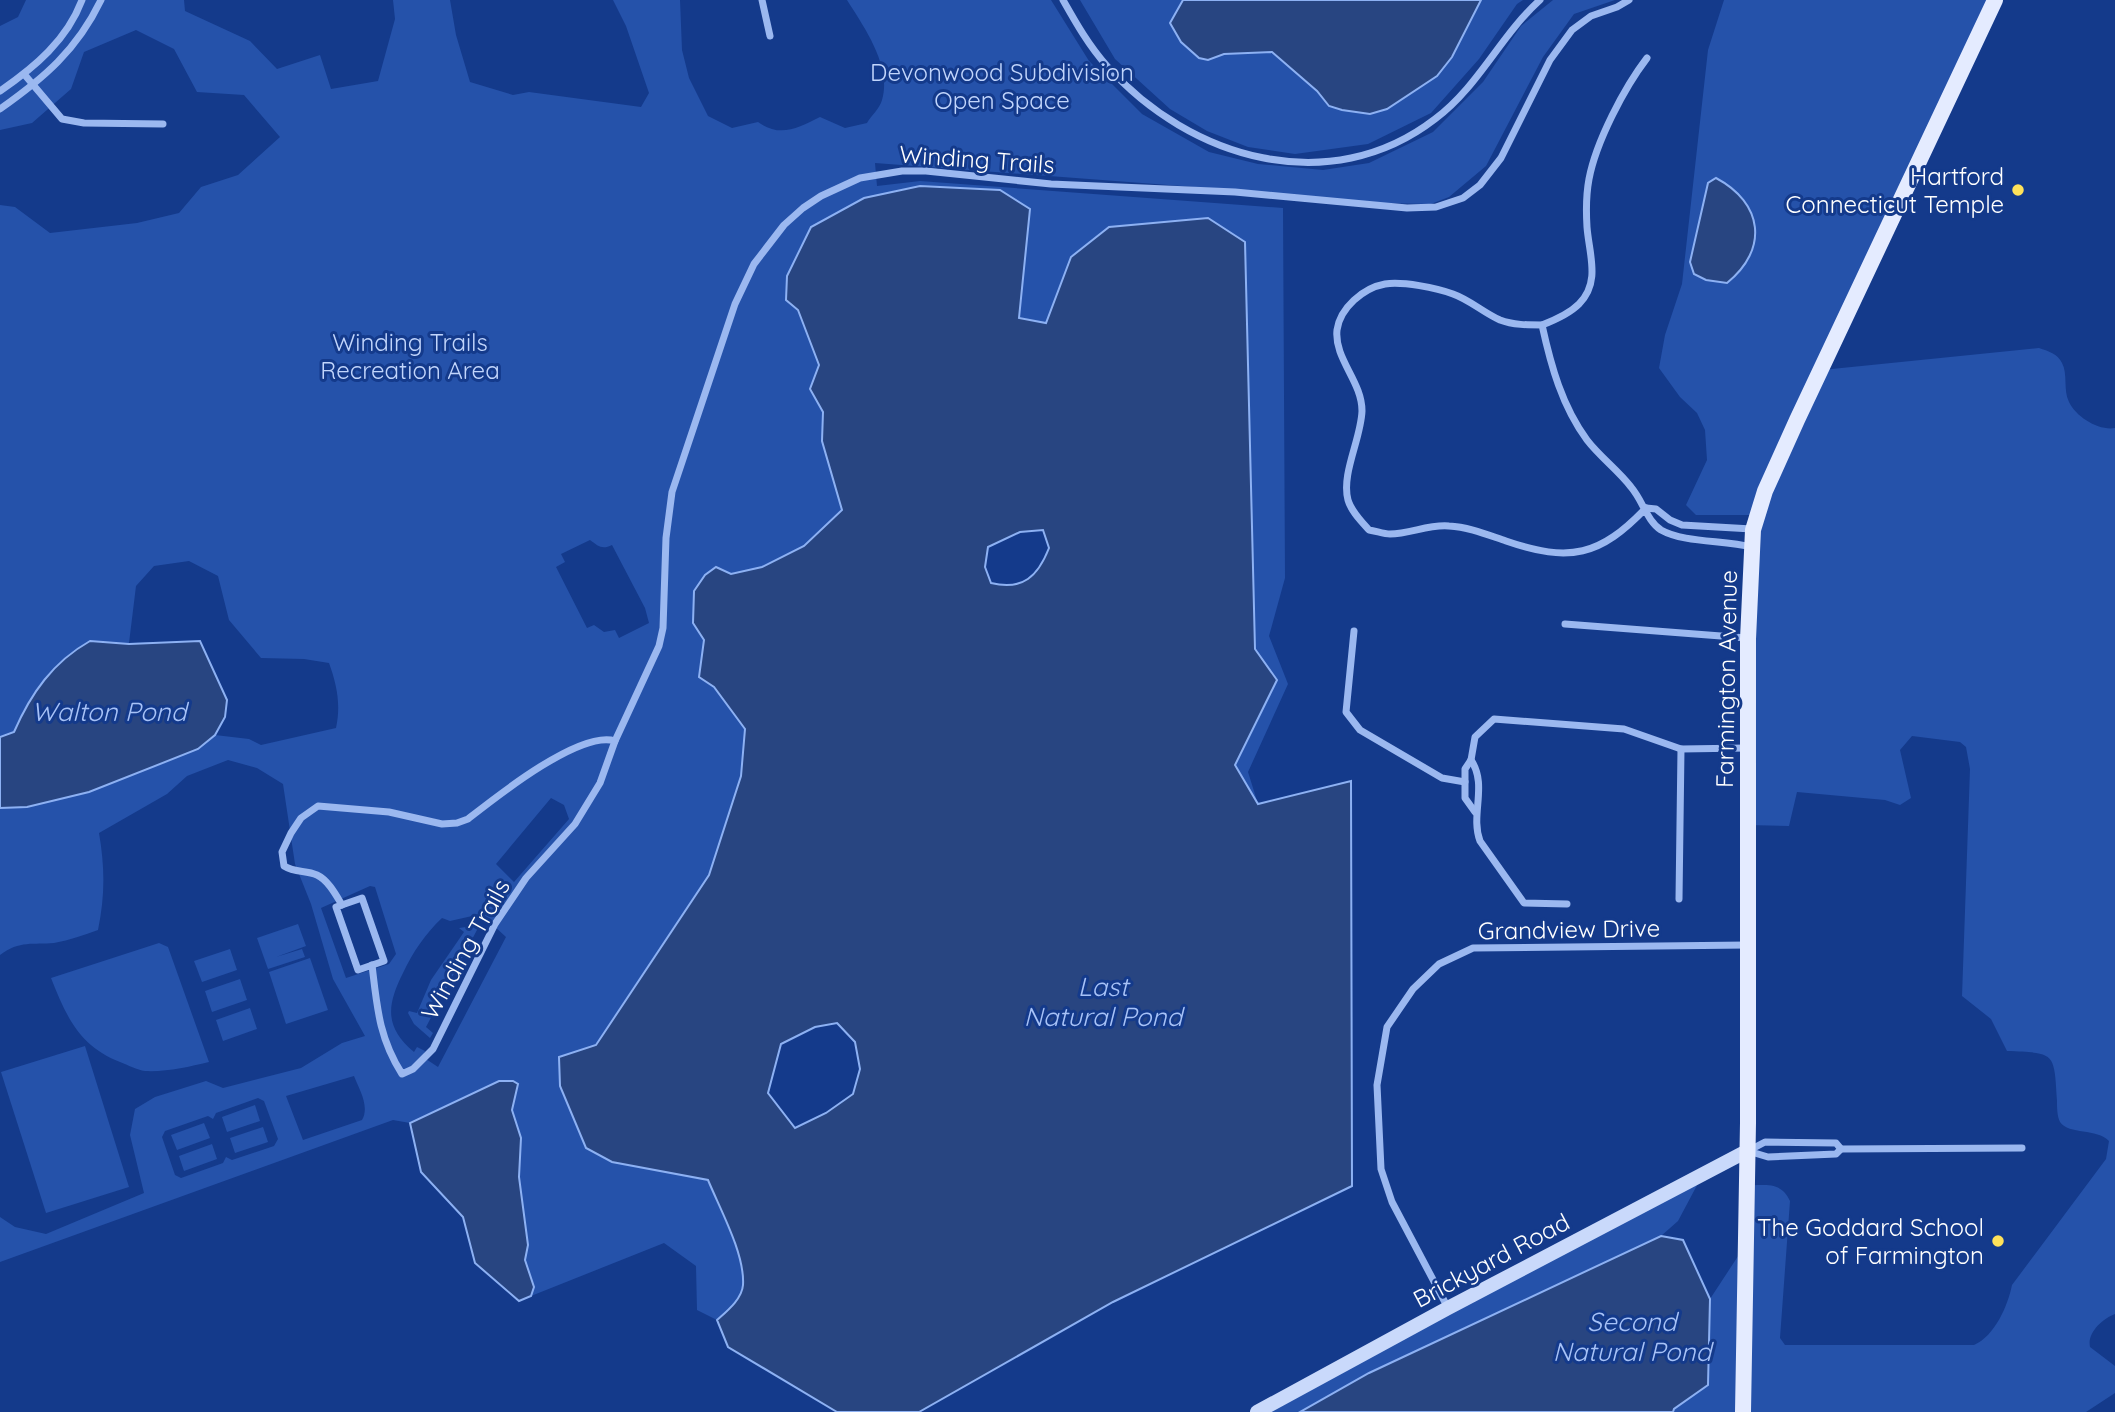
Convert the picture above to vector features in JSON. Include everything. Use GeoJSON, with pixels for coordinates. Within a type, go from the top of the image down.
{"type":"FeatureCollection","features":[{"type":"Feature","properties":{"kind":"main road","name":"Farmington Avenue"},"geometry":{"type":"LineString","coordinates":[[1743,1412],[1747,1151],[1748,639],[1753,530],[1765,491],[1786,444],[1994,0]]}},
{"type":"Feature","properties":{"kind":"street"},"geometry":{"type":"LineString","coordinates":[[0,91],[24,74],[62,38],[82,0]]}},
{"type":"Feature","properties":{"kind":"street"},"geometry":{"type":"LineString","coordinates":[[0,109],[33,86],[72,47],[88,27],[101,0]]}},
{"type":"Feature","properties":{"kind":"street"},"geometry":{"type":"LineString","coordinates":[[762,0],[770,36]]}},
{"type":"Feature","properties":{"kind":"street"},"geometry":{"type":"LineString","coordinates":[[1063,0],[1088,43],[1107,67],[1171,121],[1212,143],[1263,159],[1293,162],[1357,157],[1386,148],[1418,131],[1469,89],[1512,27],[1540,0]]}},
{"type":"Feature","properties":{"kind":"street","name":"Winding Trails"},"geometry":{"type":"LineString","coordinates":[[342,905],[362,898],[384,961],[372,965],[379,1025],[392,1058],[402,1074],[413,1069],[433,1049],[495,924],[526,878],[575,824],[592,799],[615,741],[659,646],[663,628],[666,538],[672,492],[735,304],[760,255],[784,225],[803,208],[821,196],[860,178],[902,171],[1051,184],[1235,192],[1406,208],[1436,207],[1463,198],[1480,185],[1501,158],[1550,60],[1572,30],[1591,16],[1629,0]]}},
{"type":"Feature","properties":{"kind":"street"},"geometry":{"type":"LineString","coordinates":[[1646,508],[1629,526],[1603,545],[1584,552],[1533,550],[1473,530],[1448,525],[1390,534],[1369,530],[1348,502],[1346,485],[1360,434],[1362,408],[1358,388],[1338,349],[1337,329],[1345,309],[1362,294],[1385,284],[1419,286],[1452,293],[1479,306],[1499,320],[1522,325],[1542,326],[1565,315],[1581,303],[1592,281],[1593,264],[1586,204],[1595,156],[1631,78],[1647,58]]}},
{"type":"Feature","properties":{"kind":"street"},"geometry":{"type":"LineString","coordinates":[[24,74],[62,119],[84,123],[163,124]]}},
{"type":"Feature","properties":{"kind":"street"},"geometry":{"type":"LineString","coordinates":[[1542,326],[1557,386],[1571,412],[1586,438],[1631,486],[1646,508],[1650,522],[1680,537],[1751,547]]}},
{"type":"Feature","properties":{"kind":"street"},"geometry":{"type":"LineString","coordinates":[[1646,508],[1656,509],[1682,525],[1753,530]]}},
{"type":"Feature","properties":{"kind":"street"},"geometry":{"type":"LineString","coordinates":[[1565,624],[1748,639]]}},
{"type":"Feature","properties":{"kind":"street"},"geometry":{"type":"LineString","coordinates":[[1353,631],[1346,712],[1360,730],[1442,778],[1465,782]]}},
{"type":"Feature","properties":{"kind":"street"},"geometry":{"type":"LineString","coordinates":[[1475,811],[1465,797],[1465,769],[1471,760],[1475,737],[1494,719],[1624,729],[1681,749],[1748,748]]}},
{"type":"Feature","properties":{"kind":"street"},"geometry":{"type":"LineString","coordinates":[[372,965],[358,970],[336,907],[342,905],[326,882],[317,875],[295,872],[284,866],[282,852],[289,836],[310,810],[331,805],[389,812],[442,824],[457,823],[468,819],[547,762],[603,739],[615,741]]}},
{"type":"Feature","properties":{"kind":"street"},"geometry":{"type":"LineString","coordinates":[[1679,899],[1681,749]]}},
{"type":"Feature","properties":{"kind":"street"},"geometry":{"type":"LineString","coordinates":[[1471,760],[1475,766],[1478,785],[1475,811],[1476,832],[1480,841],[1524,904],[1567,904]]}},
{"type":"Feature","properties":{"kind":"street","name":"Grandview Drive"},"geometry":{"type":"LineString","coordinates":[[1448,1308],[1392,1202],[1381,1169],[1377,1114],[1379,1070],[1387,1027],[1413,989],[1439,964],[1473,948],[1747,945]]}},
{"type":"Feature","properties":{"kind":"street"},"geometry":{"type":"LineString","coordinates":[[1747,1151],[1765,1142],[1836,1143],[1841,1149]]}},
{"type":"Feature","properties":{"kind":"street"},"geometry":{"type":"LineString","coordinates":[[1747,1151],[1768,1157],[1836,1154],[1841,1149],[2022,1148]]}},
{"type":"Feature","properties":{"kind":"street","name":"Brickyard Road"},"geometry":{"type":"LineString","coordinates":[[1256,1412],[1747,1151]]}},
{"type":"Feature","properties":{"kind":"green space","name":"Winding Trails Recreation Area"},"geometry":{"type":"Polygon","coordinates":[[[26,0],[184,0],[185,11],[250,41],[277,69],[320,55],[331,89],[378,81],[395,19],[393,0],[450,0],[456,35],[470,82],[513,95],[529,92],[641,107],[649,93],[626,26],[613,0],[680,0],[682,50],[689,78],[708,116],[732,128],[758,122],[774,130],[789,130],[820,117],[845,128],[867,123],[881,103],[884,87],[880,61],[875,47],[847,0],[1051,0],[1089,61],[1142,114],[1209,152],[1258,164],[1323,170],[1369,163],[1433,132],[1483,82],[1521,26],[1553,0],[1615,0],[1574,14],[1543,57],[1486,166],[1449,197],[1431,204],[1375,203],[875,163],[877,186],[920,181],[1283,208],[1285,578],[1269,636],[1288,684],[1248,772],[1258,804],[1235,765],[1277,680],[1255,650],[1071,257],[1047,323],[1019,318],[1030,209],[798,310],[819,365],[810,389],[823,412],[822,442],[842,510],[804,547],[762,567],[731,574],[693,623],[704,640],[699,676],[714,687],[745,729],[741,776],[710,875],[596,1045],[559,1057],[612,1162],[708,1180],[736,1246],[743,1273],[740,1295],[717,1320],[697,1310],[696,1266],[664,1243],[531,1296],[534,1287],[525,1260],[528,1245],[519,1177],[521,1138],[512,1110],[513,1081],[499,1081],[410,1123],[393,1120],[0,1262],[0,1217],[15,1227],[46,1234],[144,1193],[130,1135],[135,1109],[155,1097],[206,1081],[223,1088],[301,1068],[342,1043],[365,1036],[333,979],[311,904],[295,864],[283,784],[257,768],[228,760],[187,776],[167,794],[99,833],[103,882],[98,930],[54,943],[20,945],[0,955],[0,808],[38,804],[93,789],[183,755],[215,735],[249,739],[261,745],[336,728],[338,711],[336,687],[329,663],[304,659],[261,658],[229,620],[218,576],[189,561],[154,566],[136,586],[129,643],[200,641],[129,644],[89,641],[23,711],[14,732],[0,737],[0,205],[15,207],[50,233],[137,223],[179,213],[201,187],[238,175],[280,137],[244,95],[197,92],[174,49],[136,30],[84,52],[71,89],[32,123],[0,130],[0,26],[18,17],[26,0]],[[590,540],[561,554],[565,562],[556,567],[587,628],[594,625],[604,632],[615,630],[619,638],[649,623],[645,608],[612,545],[598,546],[590,540]],[[551,798],[496,864],[514,882],[569,819],[564,805],[551,798]],[[370,886],[321,908],[346,978],[389,964],[396,954],[375,887],[370,886]],[[481,914],[450,921],[442,918],[420,944],[398,985],[391,1015],[397,1034],[404,1043],[414,1052],[417,1047],[425,1051],[423,1057],[438,1067],[506,937],[481,914]],[[354,1076],[286,1096],[303,1140],[362,1120],[364,1103],[354,1076]],[[258,1098],[216,1113],[213,1119],[208,1116],[165,1131],[162,1137],[175,1175],[181,1178],[223,1163],[226,1157],[232,1160],[274,1146],[278,1139],[264,1101],[258,1098]]]}},
{"type":"Feature","properties":{"kind":"green space","name":"Devonwood Subdivision Open Space"},"geometry":{"type":"Polygon","coordinates":[[[1080,0],[1523,0],[1517,4],[1479,59],[1431,113],[1368,144],[1295,154],[1248,147],[1207,131],[1170,109],[1115,59],[1080,0]]]}},
{"type":"Feature","properties":{"kind":"green space"},"geometry":{"type":"Polygon","coordinates":[[[1724,0],[1995,0],[1822,370],[2039,348],[2058,357],[2064,367],[2067,397],[2072,408],[2095,425],[2115,428],[2115,1314],[2096,1327],[2090,1347],[2115,1366],[2115,1393],[2086,1412],[1673,1412],[1708,1384],[1710,1299],[1746,1244],[1747,1185],[1777,1187],[1790,1201],[1780,1338],[1785,1345],[1974,1345],[1994,1327],[2004,1310],[2012,1285],[2106,1159],[2109,1141],[2098,1134],[2064,1126],[2057,1112],[2055,1073],[2049,1058],[2035,1053],[2007,1051],[1991,1019],[1962,996],[1970,769],[1966,747],[1960,742],[1912,736],[1900,750],[1911,798],[1900,805],[1885,800],[1797,792],[1789,826],[1747,825],[1756,515],[1696,515],[1686,505],[1707,460],[1705,430],[1697,413],[1680,397],[1659,368],[1665,335],[1682,284],[1708,50],[1724,0]]]}},
{"type":"Feature","properties":{"kind":"green space"},"geometry":{"type":"Polygon","coordinates":[[[298,924],[306,946],[276,957],[302,949],[305,957],[268,969],[257,938],[298,924]]]}},
{"type":"Feature","properties":{"kind":"green space"},"geometry":{"type":"Polygon","coordinates":[[[481,925],[488,927],[486,931],[478,928],[426,1027],[433,1033],[430,1038],[414,1024],[408,1013],[417,1013],[431,980],[464,932],[459,928],[481,925]]]}},
{"type":"Feature","properties":{"kind":"green space"},"geometry":{"type":"Polygon","coordinates":[[[159,943],[168,947],[209,1062],[169,1070],[145,1071],[106,1055],[76,1028],[62,1005],[51,978],[159,943]]]}},
{"type":"Feature","properties":{"kind":"green space"},"geometry":{"type":"Polygon","coordinates":[[[230,949],[237,970],[202,982],[194,961],[230,949]]]}},
{"type":"Feature","properties":{"kind":"green space"},"geometry":{"type":"Polygon","coordinates":[[[310,958],[328,1010],[286,1024],[269,972],[310,958]]]}},
{"type":"Feature","properties":{"kind":"green space"},"geometry":{"type":"Polygon","coordinates":[[[240,979],[247,1000],[212,1012],[205,991],[240,979]]]}},
{"type":"Feature","properties":{"kind":"green space"},"geometry":{"type":"Polygon","coordinates":[[[250,1008],[257,1029],[223,1041],[216,1020],[250,1008]]]}},
{"type":"Feature","properties":{"kind":"green space"},"geometry":{"type":"Polygon","coordinates":[[[85,1046],[129,1187],[46,1213],[1,1072],[85,1046]]]}},
{"type":"Feature","properties":{"kind":"green space"},"geometry":{"type":"Polygon","coordinates":[[[255,1105],[260,1121],[227,1132],[222,1117],[255,1105]]]}},
{"type":"Feature","properties":{"kind":"green space"},"geometry":{"type":"Polygon","coordinates":[[[204,1123],[210,1138],[177,1150],[171,1135],[204,1123]]]}},
{"type":"Feature","properties":{"kind":"green space"},"geometry":{"type":"Polygon","coordinates":[[[263,1127],[268,1142],[235,1153],[230,1138],[263,1127]]]}},
{"type":"Feature","properties":{"kind":"green space"},"geometry":{"type":"Polygon","coordinates":[[[212,1144],[217,1159],[184,1171],[179,1156],[212,1144]]]}},
{"type":"Feature","properties":{"kind":"green space"},"geometry":{"type":"Polygon","coordinates":[[[1703,1174],[1678,1221],[1661,1236],[1369,1373],[1300,1412],[1257,1412],[1703,1174]]]}},
{"type":"Feature","properties":{"kind":"water"},"geometry":{"type":"Polygon","coordinates":[[[1183,0],[1481,0],[1452,57],[1437,76],[1387,109],[1370,114],[1329,106],[1317,91],[1272,52],[1224,54],[1208,60],[1199,58],[1181,42],[1170,23],[1183,0]]]}},
{"type":"Feature","properties":{"kind":"water"},"geometry":{"type":"Polygon","coordinates":[[[1716,178],[1732,188],[1743,200],[1755,227],[1750,256],[1741,270],[1727,283],[1706,280],[1694,274],[1690,262],[1708,183],[1716,178]]]}},
{"type":"Feature","properties":{"kind":"water","name":"Last Natural Pond"},"geometry":{"type":"Polygon","coordinates":[[[920,186],[1000,190],[1030,209],[1019,318],[1046,323],[1071,257],[1109,227],[1208,218],[1245,242],[1255,649],[1277,680],[1235,765],[1258,804],[1351,781],[1352,1186],[1113,1302],[919,1412],[837,1412],[728,1347],[717,1320],[740,1295],[743,1273],[731,1232],[708,1180],[612,1162],[586,1148],[560,1086],[559,1057],[596,1045],[709,875],[741,776],[745,729],[714,687],[699,677],[704,640],[693,623],[694,591],[705,575],[716,567],[731,574],[762,567],[804,546],[842,510],[822,441],[823,412],[810,389],[819,365],[798,310],[786,300],[787,276],[811,227],[864,198],[920,186]],[[1043,530],[1020,532],[988,547],[985,567],[991,583],[1021,583],[1034,573],[1049,548],[1043,530]],[[837,1023],[815,1027],[781,1044],[768,1093],[795,1128],[826,1113],[853,1094],[860,1069],[855,1042],[837,1023]]]}},
{"type":"Feature","properties":{"kind":"water","name":"Walton Pond"},"geometry":{"type":"Polygon","coordinates":[[[90,641],[129,644],[200,641],[227,700],[225,717],[215,735],[198,749],[89,792],[27,807],[0,808],[0,737],[14,732],[28,704],[54,669],[90,641]]]}},
{"type":"Feature","properties":{"kind":"water"},"geometry":{"type":"Polygon","coordinates":[[[499,1081],[513,1081],[518,1084],[512,1110],[521,1138],[519,1177],[528,1245],[525,1260],[534,1287],[531,1296],[519,1301],[475,1263],[463,1217],[421,1172],[410,1123],[499,1081]]]}},
{"type":"Feature","properties":{"kind":"water","name":"Second Natural Pond"},"geometry":{"type":"Polygon","coordinates":[[[1661,1236],[1683,1240],[1710,1299],[1708,1385],[1673,1412],[1300,1412],[1369,1373],[1661,1236]]]}},
{"type":"Feature","properties":{"kind":"place","name":"Hartford Connecticut Temple"},"geometry":{"type":"Point","coordinates":[2018,190]}},
{"type":"Feature","properties":{"kind":"place","name":"The Goddard School of Farmington"},"geometry":{"type":"Point","coordinates":[1998,1241]}}]}
